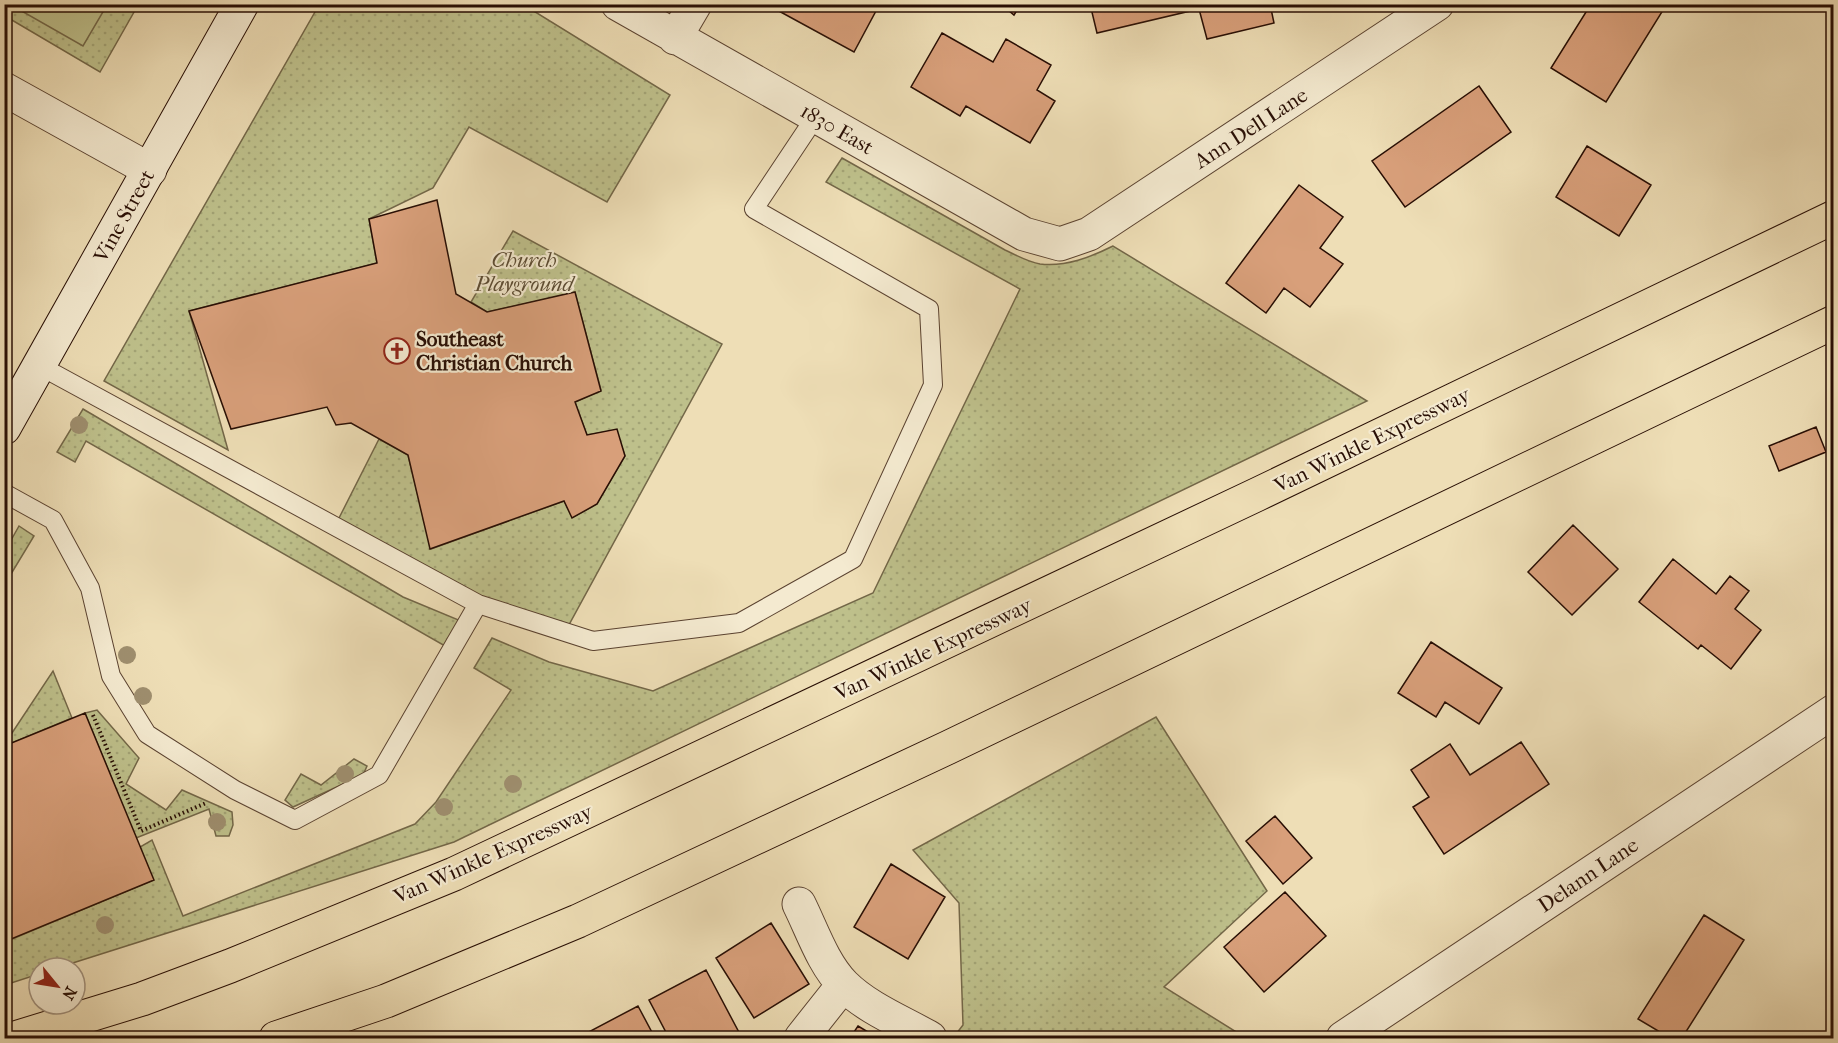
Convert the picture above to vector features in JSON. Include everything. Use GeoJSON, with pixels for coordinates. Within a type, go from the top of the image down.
{"type":"FeatureCollection","features":[{"type":"Feature","properties":{"kind":"main road","name":"Van Winkle Expressway"},"geometry":{"type":"LineString","coordinates":[[15,1038],[142,999],[230,966],[454,874],[1246,501],[1833,217]]}},
{"type":"Feature","properties":{"kind":"main road"},"geometry":{"type":"LineString","coordinates":[[276,1038],[386,1001],[578,921],[947,748],[1833,322]]}},
{"type":"Feature","properties":{"kind":"street","name":"Vine Street"},"geometry":{"type":"LineString","coordinates":[[4,428],[242,4]]}},
{"type":"Feature","properties":{"kind":"street","name":"1830 East"},"geometry":{"type":"LineString","coordinates":[[618,4],[1024,234],[1060,244]]}},
{"type":"Feature","properties":{"kind":"street"},"geometry":{"type":"LineString","coordinates":[[675,38],[695,4]]}},
{"type":"Feature","properties":{"kind":"street","name":"Ann Dell Lane"},"geometry":{"type":"LineString","coordinates":[[1060,244],[1089,234],[1437,4]]}},
{"type":"Feature","properties":{"kind":"street"},"geometry":{"type":"LineString","coordinates":[[4,88],[150,170]]}},
{"type":"Feature","properties":{"kind":"street","name":"Delann Lane"},"geometry":{"type":"LineString","coordinates":[[1343,1038],[1833,711]]}},
{"type":"Feature","properties":{"kind":"street"},"geometry":{"type":"LineString","coordinates":[[799,904],[829,964],[843,985],[868,1003],[930,1038]]}},
{"type":"Feature","properties":{"kind":"street"},"geometry":{"type":"LineString","coordinates":[[801,1038],[843,985]]}},
{"type":"Feature","properties":{"kind":"lane"},"geometry":{"type":"LineString","coordinates":[[40,366],[478,604],[593,640],[739,623],[853,559],[933,385],[929,309],[754,209],[816,116]]}},
{"type":"Feature","properties":{"kind":"lane"},"geometry":{"type":"LineString","coordinates":[[4,493],[53,520],[90,588],[111,676],[147,734],[235,790],[295,820],[379,775],[478,604]]}},
{"type":"Feature","properties":{"kind":"path"},"geometry":{"type":"LineString","coordinates":[[93,715],[141,831],[209,802]]}},
{"type":"Feature","properties":{"kind":"green space"},"geometry":{"type":"Polygon","coordinates":[[[5,5],[138,5],[100,72],[5,16],[5,5]]]}},
{"type":"Feature","properties":{"kind":"green space"},"geometry":{"type":"Polygon","coordinates":[[[11,5],[107,5],[83,46],[11,5]]]}},
{"type":"Feature","properties":{"kind":"green space"},"geometry":{"type":"Polygon","coordinates":[[[319,5],[524,5],[670,95],[607,202],[469,127],[433,188],[369,219],[377,263],[189,311],[228,450],[104,381],[319,5]]]}},
{"type":"Feature","properties":{"kind":"green space"},"geometry":{"type":"Polygon","coordinates":[[[842,158],[1005,250],[1031,262],[1050,265],[1069,263],[1113,246],[1367,401],[454,842],[87,958],[87,956],[27,956],[27,978],[5,985],[5,942],[153,880],[140,847],[152,840],[183,916],[415,824],[436,802],[511,690],[474,668],[492,638],[549,662],[653,691],[873,593],[1020,289],[826,182],[842,158]]]}},
{"type":"Feature","properties":{"kind":"green space","name":"Church Playground"},"geometry":{"type":"Polygon","coordinates":[[[513,231],[722,344],[565,632],[478,604],[337,522],[379,439],[408,455],[431,549],[564,501],[573,517],[597,504],[625,456],[616,430],[587,435],[575,402],[601,390],[575,293],[487,312],[471,302],[513,231]]]}},
{"type":"Feature","properties":{"kind":"green space"},"geometry":{"type":"Polygon","coordinates":[[[83,409],[403,597],[461,621],[445,646],[86,441],[75,462],[57,452],[83,409]]]}},
{"type":"Feature","properties":{"kind":"green space"},"geometry":{"type":"Polygon","coordinates":[[[19,526],[34,536],[5,584],[5,551],[19,526]]]}},
{"type":"Feature","properties":{"kind":"green space"},"geometry":{"type":"Polygon","coordinates":[[[53,671],[72,718],[5,746],[4,730],[12,733],[53,671]]]}},
{"type":"Feature","properties":{"kind":"green space"},"geometry":{"type":"Polygon","coordinates":[[[97,710],[139,758],[126,784],[166,810],[182,790],[232,812],[233,825],[229,836],[216,836],[209,809],[136,838],[85,713],[97,710]]]}},
{"type":"Feature","properties":{"kind":"green space"},"geometry":{"type":"Polygon","coordinates":[[[1156,717],[1267,891],[1164,987],[1246,1038],[953,1038],[963,1025],[959,903],[913,850],[1156,717]]]}},
{"type":"Feature","properties":{"kind":"green space"},"geometry":{"type":"Polygon","coordinates":[[[354,759],[367,766],[363,775],[293,807],[285,800],[301,774],[321,785],[354,759]]]}},
{"type":"Feature","properties":{"kind":"building"},"geometry":{"type":"Polygon","coordinates":[[[766,4],[868,4],[877,9],[854,52],[766,4]]]}},
{"type":"Feature","properties":{"kind":"building"},"geometry":{"type":"Polygon","coordinates":[[[1001,4],[1021,4],[1014,15],[1001,4]]]}},
{"type":"Feature","properties":{"kind":"building"},"geometry":{"type":"Polygon","coordinates":[[[1090,4],[1270,4],[1274,23],[1207,39],[1199,9],[1097,33],[1090,4]]]}},
{"type":"Feature","properties":{"kind":"building"},"geometry":{"type":"Polygon","coordinates":[[[1591,4],[1661,4],[1665,7],[1606,102],[1551,68],[1591,4]]]}},
{"type":"Feature","properties":{"kind":"building"},"geometry":{"type":"Polygon","coordinates":[[[942,33],[993,62],[1006,39],[1051,65],[1037,90],[1055,101],[1030,143],[966,106],[960,116],[911,87],[942,33]]]}},
{"type":"Feature","properties":{"kind":"building"},"geometry":{"type":"Polygon","coordinates":[[[1479,86],[1511,132],[1405,207],[1372,161],[1479,86]]]}},
{"type":"Feature","properties":{"kind":"building"},"geometry":{"type":"Polygon","coordinates":[[[1587,146],[1651,185],[1619,236],[1556,197],[1587,146]]]}},
{"type":"Feature","properties":{"kind":"building"},"geometry":{"type":"Polygon","coordinates":[[[1299,185],[1343,217],[1320,248],[1343,264],[1310,307],[1284,288],[1266,313],[1226,283],[1299,185]]]}},
{"type":"Feature","properties":{"kind":"building","name":"Southeast Christian Church"},"geometry":{"type":"Polygon","coordinates":[[[437,200],[456,294],[487,312],[575,292],[601,391],[575,402],[587,435],[617,429],[625,456],[597,504],[572,518],[564,501],[430,549],[408,455],[351,423],[336,425],[327,407],[231,429],[189,311],[377,263],[369,219],[437,200]]]}},
{"type":"Feature","properties":{"kind":"building"},"geometry":{"type":"Polygon","coordinates":[[[1816,427],[1826,452],[1779,471],[1769,446],[1816,427]]]}},
{"type":"Feature","properties":{"kind":"building"},"geometry":{"type":"Polygon","coordinates":[[[1573,525],[1618,569],[1572,615],[1528,572],[1573,525]]]}},
{"type":"Feature","properties":{"kind":"building"},"geometry":{"type":"Polygon","coordinates":[[[1673,559],[1716,594],[1730,576],[1749,591],[1735,609],[1761,630],[1731,669],[1701,645],[1698,649],[1639,602],[1673,559]]]}},
{"type":"Feature","properties":{"kind":"building"},"geometry":{"type":"Polygon","coordinates":[[[1431,642],[1502,688],[1479,724],[1445,702],[1436,717],[1398,693],[1431,642]]]}},
{"type":"Feature","properties":{"kind":"building"},"geometry":{"type":"Polygon","coordinates":[[[85,713],[154,880],[4,942],[4,746],[85,713]]]}},
{"type":"Feature","properties":{"kind":"building"},"geometry":{"type":"Polygon","coordinates":[[[1521,742],[1549,784],[1444,854],[1413,807],[1429,797],[1411,770],[1450,744],[1470,775],[1521,742]]]}},
{"type":"Feature","properties":{"kind":"building"},"geometry":{"type":"Polygon","coordinates":[[[1275,816],[1312,858],[1283,884],[1246,841],[1275,816]]]}},
{"type":"Feature","properties":{"kind":"building"},"geometry":{"type":"Polygon","coordinates":[[[891,864],[945,897],[908,959],[854,927],[891,864]]]}},
{"type":"Feature","properties":{"kind":"building"},"geometry":{"type":"Polygon","coordinates":[[[1285,892],[1326,936],[1264,992],[1224,947],[1285,892]]]}},
{"type":"Feature","properties":{"kind":"building"},"geometry":{"type":"Polygon","coordinates":[[[1704,915],[1744,940],[1682,1038],[1670,1038],[1638,1019],[1704,915]]]}},
{"type":"Feature","properties":{"kind":"building"},"geometry":{"type":"Polygon","coordinates":[[[771,923],[809,984],[754,1018],[716,958],[771,923]]]}},
{"type":"Feature","properties":{"kind":"building"},"geometry":{"type":"Polygon","coordinates":[[[706,970],[742,1038],[669,1038],[649,1000],[706,970]]]}},
{"type":"Feature","properties":{"kind":"building"},"geometry":{"type":"Polygon","coordinates":[[[638,1006],[655,1038],[582,1038],[581,1036],[638,1006]]]}},
{"type":"Feature","properties":{"kind":"building"},"geometry":{"type":"Polygon","coordinates":[[[858,1026],[878,1038],[850,1038],[858,1026]]]}},
{"type":"Feature","properties":{"kind":"place","name":"Southeast Christian Church"},"geometry":{"type":"Point","coordinates":[397,351]}}]}
